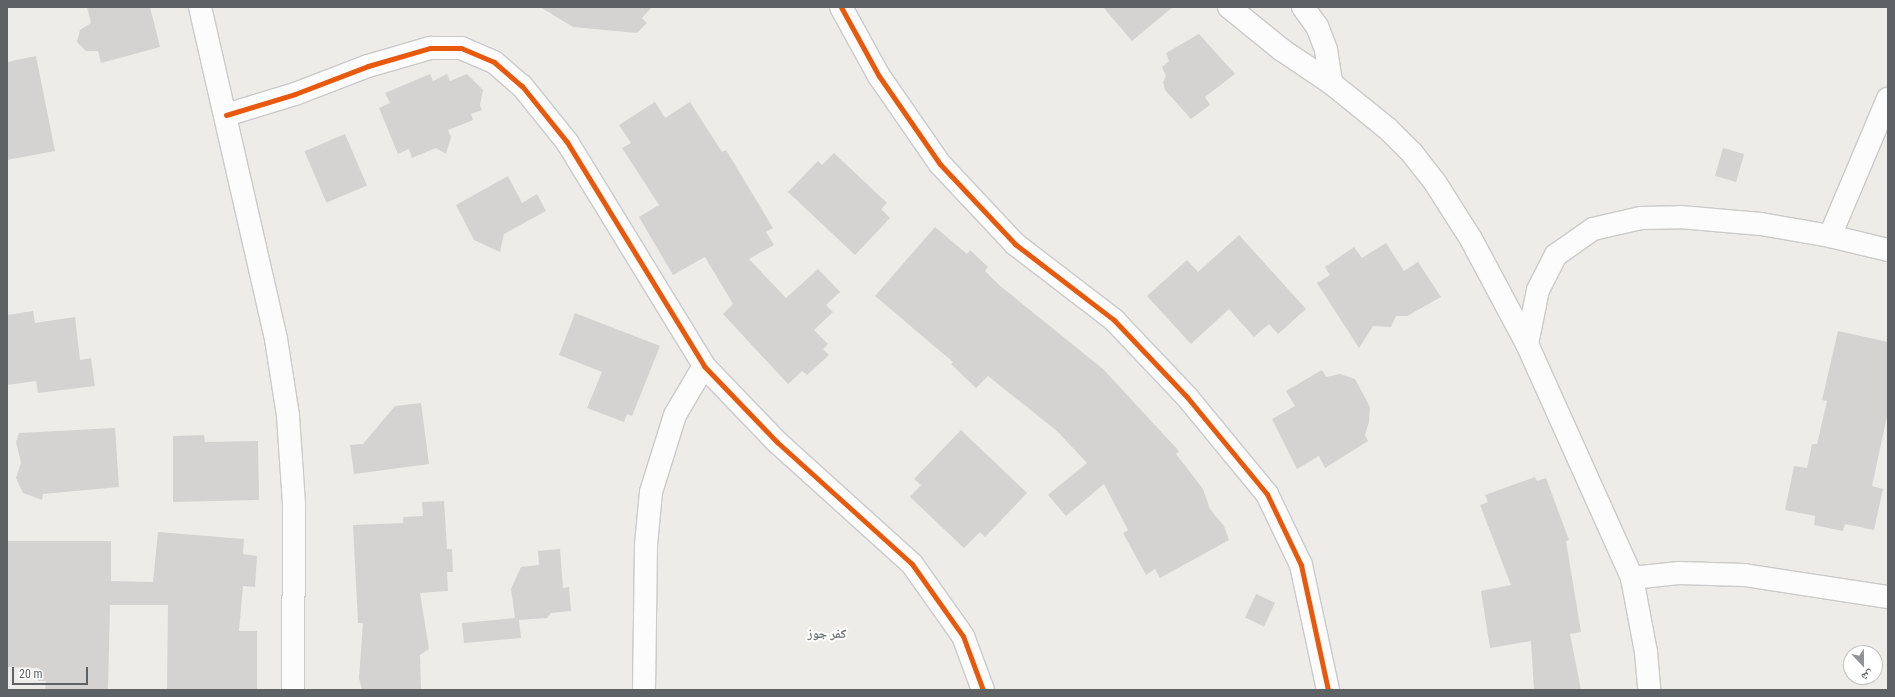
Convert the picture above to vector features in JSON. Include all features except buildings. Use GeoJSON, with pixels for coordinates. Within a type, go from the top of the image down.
{"type":"FeatureCollection","features":[{"type":"Feature","properties":{"kind":"street"},"geometry":{"type":"LineString","coordinates":[[200,7],[226,114],[276,339],[288,416],[294,505],[293,690]]}},
{"type":"Feature","properties":{"kind":"street"},"geometry":{"type":"LineString","coordinates":[[841,7],[879,76],[940,164],[1015,244],[1114,320],[1187,397],[1267,494],[1301,565],[1328,690]]}},
{"type":"Feature","properties":{"kind":"street"},"geometry":{"type":"LineString","coordinates":[[1229,7],[1282,50],[1332,83],[1388,129],[1412,153],[1436,184],[1471,238],[1527,344],[1632,578],[1646,652],[1649,690]]}},
{"type":"Feature","properties":{"kind":"street"},"geometry":{"type":"LineString","coordinates":[[1303,7],[1317,26],[1326,50],[1332,83]]}},
{"type":"Feature","properties":{"kind":"street"},"geometry":{"type":"LineString","coordinates":[[226,114],[295,94],[368,66],[430,48],[461,48],[494,62],[522,86],[567,142],[704,366],[777,442],[912,564],[963,636],[983,690]]}},
{"type":"Feature","properties":{"kind":"street"},"geometry":{"type":"LineString","coordinates":[[1830,236],[1888,99]]}},
{"type":"Feature","properties":{"kind":"street"},"geometry":{"type":"LineString","coordinates":[[1527,344],[1538,290],[1556,255],[1593,229],[1641,218],[1680,216],[1761,224],[1830,236],[1888,250]]}},
{"type":"Feature","properties":{"kind":"street"},"geometry":{"type":"LineString","coordinates":[[644,690],[646,545],[651,492],[674,415],[704,366]]}},
{"type":"Feature","properties":{"kind":"street"},"geometry":{"type":"LineString","coordinates":[[1632,578],[1679,573],[1744,575],[1888,597]]}},
{"type":"Feature","properties":{"kind":"cycle path"},"geometry":{"type":"LineString","coordinates":[[841,7],[879,76],[940,164],[1015,244],[1114,320],[1187,397],[1267,494],[1301,565],[1328,690]]}},
{"type":"Feature","properties":{"kind":"cycle path"},"geometry":{"type":"LineString","coordinates":[[226,115],[295,94],[368,66],[430,48],[461,48],[494,62],[522,86],[567,142],[704,366],[777,442],[912,564],[963,636],[983,690]]}},
{"type":"Feature","properties":{"kind":"district","name":"كفر جوز"},"geometry":{"type":"Point","coordinates":[827,634]}}]}
